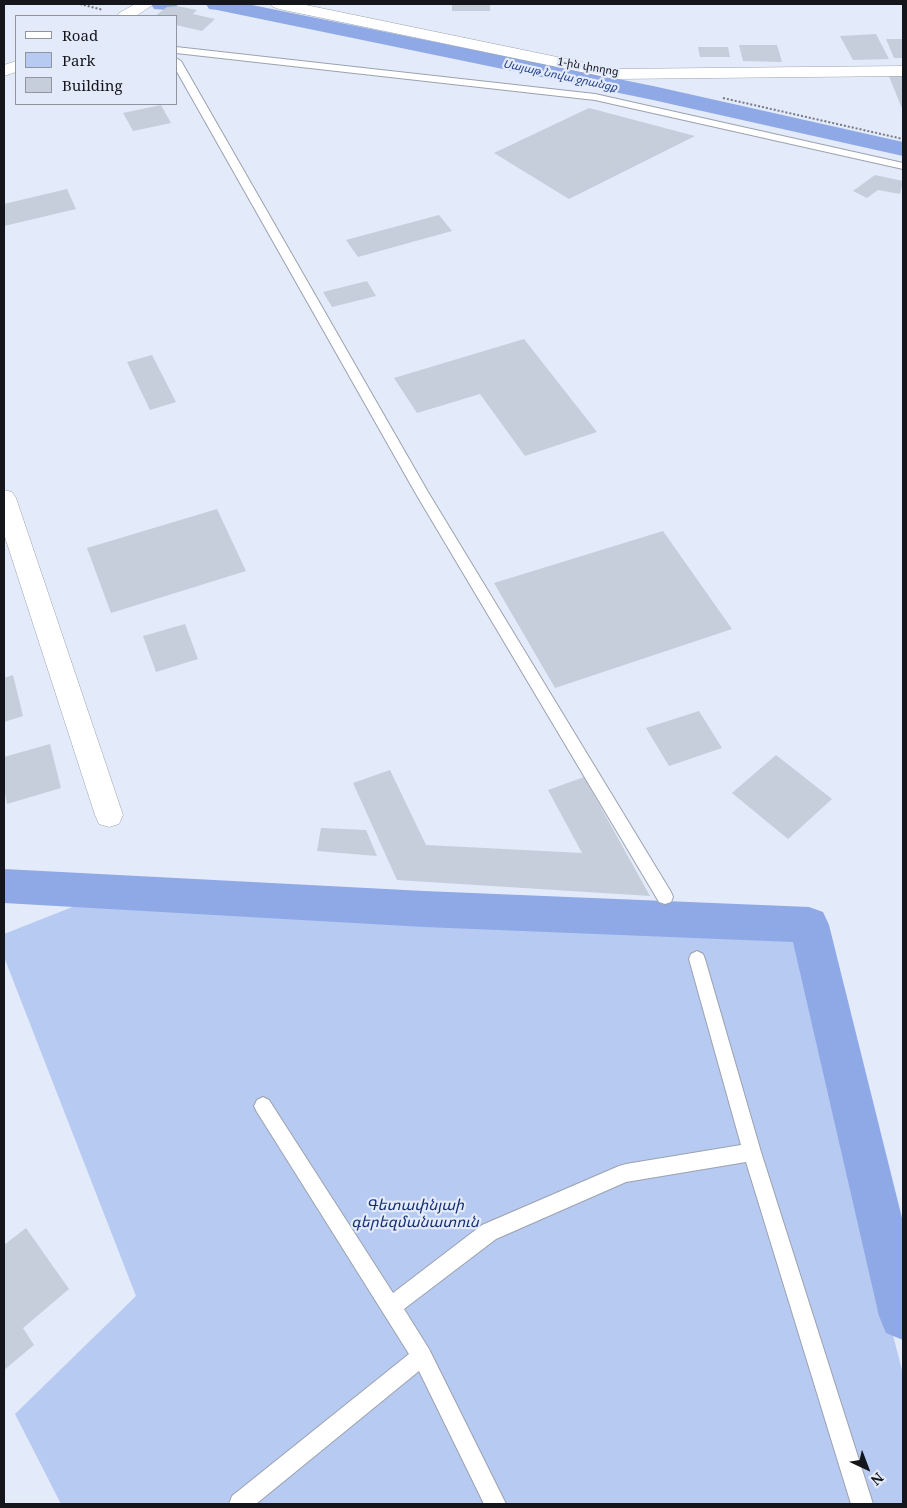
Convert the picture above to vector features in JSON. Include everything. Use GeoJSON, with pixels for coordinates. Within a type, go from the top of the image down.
{"type":"FeatureCollection","features":[{"type":"Feature","properties":{"kind":"street"},"geometry":{"type":"LineString","coordinates":[[127,15],[146,4]]}},
{"type":"Feature","properties":{"kind":"street","name":"1-ին փողոց"},"geometry":{"type":"LineString","coordinates":[[279,4],[615,74],[903,70]]}},
{"type":"Feature","properties":{"kind":"street"},"geometry":{"type":"LineString","coordinates":[[4,498],[109,815]]}},
{"type":"Feature","properties":{"kind":"lane"},"geometry":{"type":"LineString","coordinates":[[178,50],[595,97],[903,166]]}},
{"type":"Feature","properties":{"kind":"lane"},"geometry":{"type":"LineString","coordinates":[[178,65],[422,494],[665,897]]}},
{"type":"Feature","properties":{"kind":"lane"},"geometry":{"type":"LineString","coordinates":[[697,959],[752,1152],[862,1504]]}},
{"type":"Feature","properties":{"kind":"lane"},"geometry":{"type":"LineString","coordinates":[[263,1106],[422,1356],[495,1504]]}},
{"type":"Feature","properties":{"kind":"lane"},"geometry":{"type":"LineString","coordinates":[[391,1307],[489,1232],[626,1173],[752,1152]]}},
{"type":"Feature","properties":{"kind":"lane"},"geometry":{"type":"LineString","coordinates":[[240,1504],[422,1356]]}},
{"type":"Feature","properties":{"kind":"path"},"geometry":{"type":"LineString","coordinates":[[721,98],[903,139]]}},
{"type":"Feature","properties":{"kind":"green space","name":"Գետափնյաի գերեզմանատուն"},"geometry":{"type":"Polygon","coordinates":[[[80,904],[437,926],[807,940],[831,1095],[903,1374],[903,1504],[61,1504],[15,1414],[136,1296],[4,957],[4,934],[80,904]]]}},
{"type":"Feature","properties":{"kind":"building"},"geometry":{"type":"Polygon","coordinates":[[[452,4],[490,4],[490,11],[452,11],[452,4]]]}},
{"type":"Feature","properties":{"kind":"building"},"geometry":{"type":"Polygon","coordinates":[[[177,6],[197,10],[193,14],[215,19],[202,31],[178,25],[178,15],[156,15],[167,7],[177,6]]]}},
{"type":"Feature","properties":{"kind":"building"},"geometry":{"type":"Polygon","coordinates":[[[876,34],[889,59],[853,60],[840,36],[876,34]]]}},
{"type":"Feature","properties":{"kind":"building"},"geometry":{"type":"Polygon","coordinates":[[[886,39],[903,39],[903,58],[894,58],[886,39]]]}},
{"type":"Feature","properties":{"kind":"building"},"geometry":{"type":"Polygon","coordinates":[[[739,45],[777,45],[782,62],[743,61],[739,45]]]}},
{"type":"Feature","properties":{"kind":"building"},"geometry":{"type":"Polygon","coordinates":[[[698,47],[728,47],[730,57],[700,57],[698,47]]]}},
{"type":"Feature","properties":{"kind":"building"},"geometry":{"type":"Polygon","coordinates":[[[888,74],[903,74],[903,111],[888,74]]]}},
{"type":"Feature","properties":{"kind":"building"},"geometry":{"type":"Polygon","coordinates":[[[161,105],[171,123],[133,131],[123,113],[161,105]]]}},
{"type":"Feature","properties":{"kind":"building"},"geometry":{"type":"Polygon","coordinates":[[[589,108],[695,136],[569,199],[494,153],[589,108]]]}},
{"type":"Feature","properties":{"kind":"building"},"geometry":{"type":"Polygon","coordinates":[[[875,175],[903,181],[900,194],[878,190],[867,198],[853,191],[875,175]]]}},
{"type":"Feature","properties":{"kind":"building"},"geometry":{"type":"Polygon","coordinates":[[[67,189],[76,209],[4,226],[4,204],[67,189]]]}},
{"type":"Feature","properties":{"kind":"building"},"geometry":{"type":"Polygon","coordinates":[[[439,215],[452,231],[358,257],[346,240],[439,215]]]}},
{"type":"Feature","properties":{"kind":"building"},"geometry":{"type":"Polygon","coordinates":[[[367,281],[376,296],[332,307],[323,292],[367,281]]]}},
{"type":"Feature","properties":{"kind":"building"},"geometry":{"type":"Polygon","coordinates":[[[524,339],[597,432],[525,456],[480,394],[417,413],[394,378],[524,339]]]}},
{"type":"Feature","properties":{"kind":"building"},"geometry":{"type":"Polygon","coordinates":[[[152,355],[176,402],[150,410],[127,362],[152,355]]]}},
{"type":"Feature","properties":{"kind":"building"},"geometry":{"type":"Polygon","coordinates":[[[217,509],[246,571],[111,613],[87,548],[217,509]]]}},
{"type":"Feature","properties":{"kind":"building"},"geometry":{"type":"Polygon","coordinates":[[[663,531],[732,629],[555,688],[494,583],[663,531]]]}},
{"type":"Feature","properties":{"kind":"building"},"geometry":{"type":"Polygon","coordinates":[[[185,624],[198,659],[156,672],[143,636],[185,624]]]}},
{"type":"Feature","properties":{"kind":"building"},"geometry":{"type":"Polygon","coordinates":[[[13,675],[23,716],[4,722],[4,678],[13,675]]]}},
{"type":"Feature","properties":{"kind":"building"},"geometry":{"type":"Polygon","coordinates":[[[699,711],[722,748],[669,766],[646,728],[699,711]]]}},
{"type":"Feature","properties":{"kind":"building"},"geometry":{"type":"Polygon","coordinates":[[[50,744],[61,788],[7,804],[4,787],[4,757],[50,744]]]}},
{"type":"Feature","properties":{"kind":"building"},"geometry":{"type":"Polygon","coordinates":[[[776,755],[832,799],[788,839],[732,793],[776,755]]]}},
{"type":"Feature","properties":{"kind":"building"},"geometry":{"type":"Polygon","coordinates":[[[390,770],[426,845],[582,853],[548,790],[584,777],[650,896],[397,880],[353,783],[390,770]]]}},
{"type":"Feature","properties":{"kind":"building"},"geometry":{"type":"Polygon","coordinates":[[[321,828],[366,830],[377,856],[317,851],[321,828]]]}},
{"type":"Feature","properties":{"kind":"building"},"geometry":{"type":"Polygon","coordinates":[[[26,1228],[69,1289],[23,1328],[34,1345],[4,1370],[4,1245],[26,1228]]]}},
{"type":"Feature","properties":{"kind":"waterway","name":"Սայաթ Նովա ջրանցք"},"geometry":{"type":"LineString","coordinates":[[162,4],[167,4]]}},
{"type":"Feature","properties":{"kind":"waterway","name":"Սայաթ Նովա ջրանցք"},"geometry":{"type":"LineString","coordinates":[[217,4],[653,93],[903,149]]}},
{"type":"Feature","properties":{"kind":"waterway"},"geometry":{"type":"LineString","coordinates":[[4,886],[424,909],[809,925],[903,1316]]}}]}
